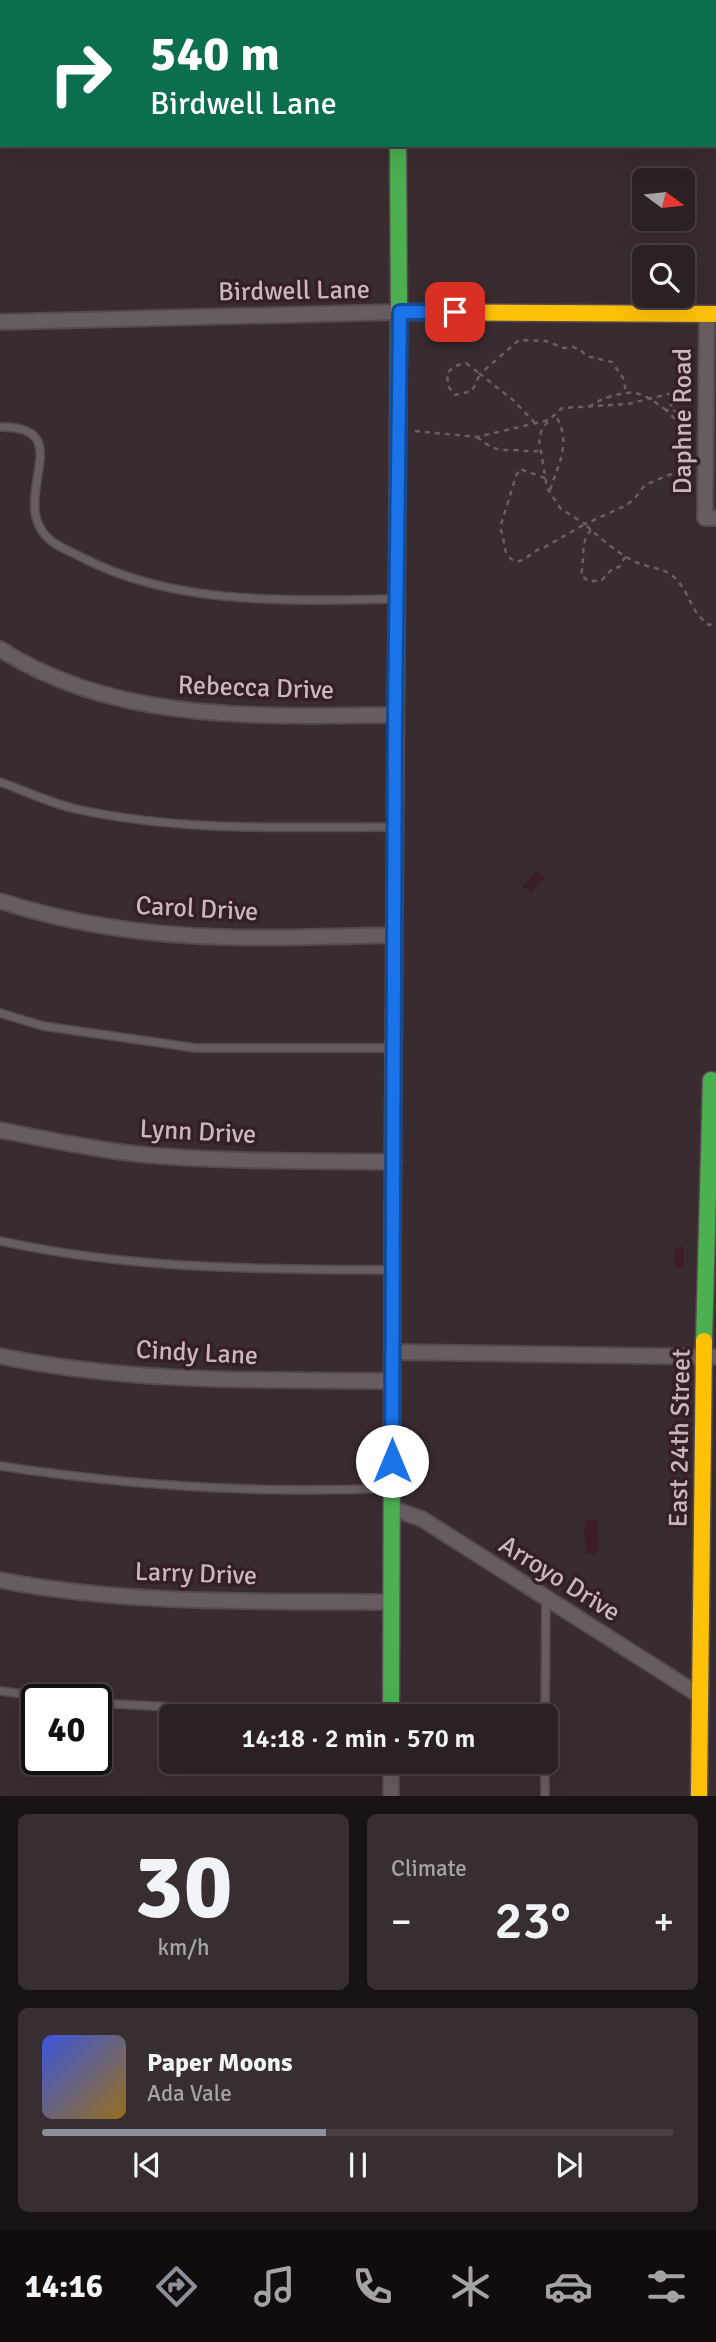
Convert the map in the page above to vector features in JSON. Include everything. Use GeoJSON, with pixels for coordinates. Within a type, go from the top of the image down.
{"type":"FeatureCollection","features":[{"type":"Feature","properties":{"kind":"street"},"geometry":{"type":"LineString","coordinates":[[391,1704],[395,715],[400,312],[398,147]]}},
{"type":"Feature","properties":{"kind":"street","name":"Birdwell Lane"},"geometry":{"type":"LineString","coordinates":[[0,322],[400,312],[711,314]]}},
{"type":"Feature","properties":{"kind":"street","name":"Daphne Road"},"geometry":{"type":"LineString","coordinates":[[711,314],[706,366],[698,394],[706,456],[705,518],[716,518]]}},
{"type":"Feature","properties":{"kind":"street","name":"Rebecca Drive"},"geometry":{"type":"LineString","coordinates":[[0,649],[21,662],[83,688],[160,708],[249,716],[395,715]]}},
{"type":"Feature","properties":{"kind":"street","name":"Carol Drive"},"geometry":{"type":"LineString","coordinates":[[0,901],[87,923],[154,933],[223,937],[395,935]]}},
{"type":"Feature","properties":{"kind":"street","name":"East 24th Street"},"geometry":{"type":"LineString","coordinates":[[699,1796],[699,1695],[710,1357],[714,1080]]}},
{"type":"Feature","properties":{"kind":"street","name":"Lynn Drive"},"geometry":{"type":"LineString","coordinates":[[0,1130],[61,1143],[136,1153],[206,1158],[394,1162]]}},
{"type":"Feature","properties":{"kind":"street"},"geometry":{"type":"LineString","coordinates":[[393,1352],[710,1357]]}},
{"type":"Feature","properties":{"kind":"street","name":"Cindy Lane"},"geometry":{"type":"LineString","coordinates":[[0,1356],[36,1363],[180,1379],[392,1381]]}},
{"type":"Feature","properties":{"kind":"street","name":"Arroyo Drive"},"geometry":{"type":"LineString","coordinates":[[391,1508],[422,1519],[699,1695]]}},
{"type":"Feature","properties":{"kind":"street","name":"Larry Drive"},"geometry":{"type":"LineString","coordinates":[[0,1580],[101,1594],[192,1600],[390,1602]]}},
{"type":"Feature","properties":{"kind":"street"},"geometry":{"type":"LineString","coordinates":[[391,1774],[391,1796]]}},
{"type":"Feature","properties":{"kind":"lane"},"geometry":{"type":"LineString","coordinates":[[0,427],[25,429],[38,439],[41,448],[34,516],[38,525],[53,543],[103,569],[141,581],[227,597],[270,600],[396,599]]}},
{"type":"Feature","properties":{"kind":"lane"},"geometry":{"type":"LineString","coordinates":[[0,782],[73,808],[130,819],[214,828],[395,827]]}},
{"type":"Feature","properties":{"kind":"lane"},"geometry":{"type":"LineString","coordinates":[[0,1013],[43,1026],[196,1048],[395,1048]]}},
{"type":"Feature","properties":{"kind":"lane"},"geometry":{"type":"LineString","coordinates":[[0,1241],[112,1261],[235,1269],[393,1270]]}},
{"type":"Feature","properties":{"kind":"lane"},"geometry":{"type":"LineString","coordinates":[[0,1466],[130,1483],[206,1488],[313,1491],[392,1488]]}},
{"type":"Feature","properties":{"kind":"lane"},"geometry":{"type":"LineString","coordinates":[[545,1704],[546,1598]]}},
{"type":"Feature","properties":{"kind":"lane"},"geometry":{"type":"LineString","coordinates":[[0,1691],[21,1694]]}},
{"type":"Feature","properties":{"kind":"lane"},"geometry":{"type":"LineString","coordinates":[[112,1704],[159,1706]]}},
{"type":"Feature","properties":{"kind":"lane"},"geometry":{"type":"LineString","coordinates":[[545,1774],[545,1796]]}},
{"type":"Feature","properties":{"kind":"path"},"geometry":{"type":"LineString","coordinates":[[535,423],[513,400],[480,374],[466,363],[455,366],[447,373],[448,386],[455,395],[472,391],[480,374],[519,340],[546,341],[564,348],[573,347],[586,356],[612,362],[623,378],[626,391]]}},
{"type":"Feature","properties":{"kind":"path"},"geometry":{"type":"LineString","coordinates":[[666,410],[689,413],[698,394],[691,378],[706,366]]}},
{"type":"Feature","properties":{"kind":"path"},"geometry":{"type":"LineString","coordinates":[[698,394],[686,390],[628,404],[562,408],[542,429],[539,439],[549,492],[561,509],[585,524],[601,540],[636,562],[662,569],[673,576],[685,590],[701,619],[709,625],[716,623]]}},
{"type":"Feature","properties":{"kind":"path"},"geometry":{"type":"LineString","coordinates":[[666,410],[686,390]]}},
{"type":"Feature","properties":{"kind":"path"},"geometry":{"type":"LineString","coordinates":[[545,478],[520,469],[516,476],[500,528],[505,537],[503,550],[516,562],[527,559],[537,549],[627,505],[645,485],[706,456],[691,444],[678,422],[666,410],[638,392],[626,391],[594,402],[589,407]]}},
{"type":"Feature","properties":{"kind":"path"},"geometry":{"type":"LineString","coordinates":[[549,492],[564,451],[563,427],[555,414]]}},
{"type":"Feature","properties":{"kind":"path"},"geometry":{"type":"LineString","coordinates":[[398,432],[428,431],[477,437],[549,420]]}},
{"type":"Feature","properties":{"kind":"path"},"geometry":{"type":"LineString","coordinates":[[477,437],[501,452],[514,450],[531,453],[541,450]]}},
{"type":"Feature","properties":{"kind":"path"},"geometry":{"type":"LineString","coordinates":[[590,530],[584,545],[585,560],[581,575],[589,581],[601,581],[613,568],[619,567],[626,556]]}},
{"type":"Feature","properties":{"kind":"shaded area"},"geometry":{"type":"Polygon","coordinates":[[[537,870],[545,877],[531,893],[522,886],[537,870]]]}},
{"type":"Feature","properties":{"kind":"shaded area"},"geometry":{"type":"Polygon","coordinates":[[[681,1247],[684,1250],[683,1266],[680,1269],[674,1266],[674,1252],[681,1247]]]}},
{"type":"Feature","properties":{"kind":"shaded area"},"geometry":{"type":"Polygon","coordinates":[[[592,1518],[598,1522],[599,1550],[595,1555],[586,1553],[584,1528],[586,1521],[592,1518]]]}},
{"type":"Feature","properties":{"kind":"traffic: fast"},"geometry":{"type":"LineString","coordinates":[[395,828],[398,147]]}},
{"type":"Feature","properties":{"kind":"traffic: fast"},"geometry":{"type":"LineString","coordinates":[[704,1341],[711,1080]]}},
{"type":"Feature","properties":{"kind":"traffic: fast"},"geometry":{"type":"LineString","coordinates":[[391,1704],[393,1139]]}},
{"type":"Feature","properties":{"kind":"traffic: slow"},"geometry":{"type":"LineString","coordinates":[[399,312],[716,314]]}},
{"type":"Feature","properties":{"kind":"traffic: slow"},"geometry":{"type":"LineString","coordinates":[[393,1139],[395,828]]}},
{"type":"Feature","properties":{"kind":"traffic: slow"},"geometry":{"type":"LineString","coordinates":[[699,1796],[704,1341]]}},
{"type":"Feature","properties":{"kind":"route"},"geometry":{"type":"LineString","coordinates":[[392,1461],[395,715],[400,312],[455,312]]}}]}
